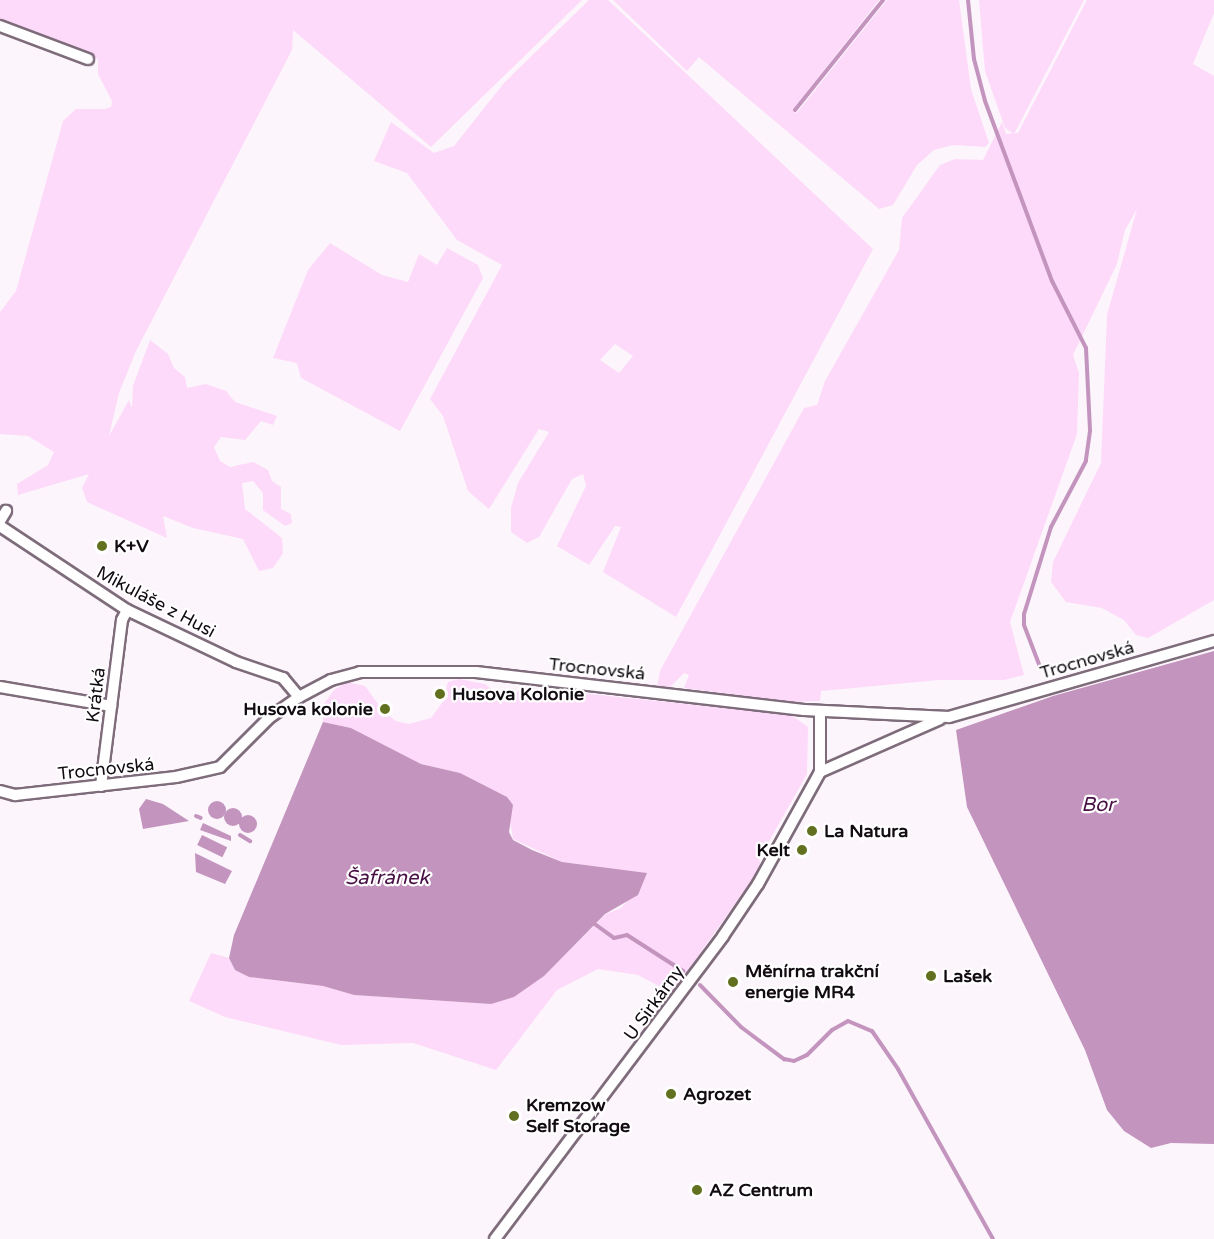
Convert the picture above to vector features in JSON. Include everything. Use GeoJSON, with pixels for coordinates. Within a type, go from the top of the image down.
{"type":"FeatureCollection","features":[{"type":"Feature","properties":{"kind":"street"},"geometry":{"type":"LineString","coordinates":[[0,26],[88,59]]}},
{"type":"Feature","properties":{"kind":"street","name":"Mikuláše z Husi"},"geometry":{"type":"LineString","coordinates":[[0,526],[128,610],[236,662],[283,678],[298,697]]}},
{"type":"Feature","properties":{"kind":"street","name":"Krátká"},"geometry":{"type":"LineString","coordinates":[[101,786],[122,620],[128,610]]}},
{"type":"Feature","properties":{"kind":"street","name":"Trocnovská"},"geometry":{"type":"LineString","coordinates":[[0,791],[15,795],[101,786],[176,777],[220,767],[269,718],[298,697],[331,680],[360,672],[476,672],[820,711],[949,717],[1214,641]]}},
{"type":"Feature","properties":{"kind":"street"},"geometry":{"type":"LineString","coordinates":[[0,687],[111,706]]}},
{"type":"Feature","properties":{"kind":"street","name":"U Sirkárny"},"geometry":{"type":"LineString","coordinates":[[495,1239],[723,936],[758,884],[819,772],[820,711]]}},
{"type":"Feature","properties":{"kind":"street"},"geometry":{"type":"LineString","coordinates":[[819,772],[921,725],[949,717]]}},
{"type":"Feature","properties":{"kind":"shaded area"},"geometry":{"type":"Polygon","coordinates":[[[0,0],[582,0],[431,147],[293,30],[292,50],[136,351],[119,393],[109,436],[129,400],[132,408],[133,386],[150,340],[168,354],[174,368],[185,377],[187,388],[206,384],[226,391],[235,402],[277,416],[273,425],[261,421],[245,440],[221,437],[214,447],[220,461],[230,467],[253,462],[268,470],[272,481],[281,487],[281,509],[291,514],[292,523],[285,526],[263,510],[263,493],[253,481],[242,483],[245,509],[282,538],[283,553],[273,568],[259,571],[243,539],[193,528],[163,516],[167,538],[87,502],[82,488],[89,474],[18,495],[17,484],[48,465],[54,452],[28,436],[0,434],[0,312],[16,291],[63,121],[76,109],[105,109],[111,107],[112,101],[98,74],[98,59],[0,29],[0,0]]]}},
{"type":"Feature","properties":{"kind":"shaded area"},"geometry":{"type":"Polygon","coordinates":[[[589,0],[608,0],[873,249],[676,617],[603,572],[621,527],[615,526],[589,565],[557,546],[586,486],[583,474],[572,479],[539,537],[527,543],[511,532],[511,508],[518,483],[549,432],[539,429],[489,509],[468,491],[443,416],[430,399],[502,265],[457,240],[407,173],[374,161],[391,122],[434,153],[454,146],[504,83],[589,0]],[[615,344],[600,360],[619,373],[633,356],[615,344]]]}},
{"type":"Feature","properties":{"kind":"shaded area"},"geometry":{"type":"Polygon","coordinates":[[[613,0],[879,0],[795,107],[796,114],[887,0],[959,0],[971,89],[989,143],[985,147],[953,145],[934,150],[917,165],[893,205],[879,209],[699,57],[687,71],[613,0]]]}},
{"type":"Feature","properties":{"kind":"shaded area"},"geometry":{"type":"Polygon","coordinates":[[[979,0],[1084,0],[1014,134],[1005,128],[985,71],[979,0]]]}},
{"type":"Feature","properties":{"kind":"shaded area"},"geometry":{"type":"Polygon","coordinates":[[[1087,0],[1214,0],[1214,13],[1193,64],[1214,76],[1214,600],[1148,638],[1136,635],[1124,620],[1102,608],[1066,602],[1051,582],[1053,562],[1101,463],[1107,315],[1137,209],[1125,230],[1117,264],[1073,355],[1079,373],[1077,434],[1010,622],[1024,675],[1004,680],[939,680],[821,691],[820,701],[794,702],[684,688],[689,675],[684,673],[669,688],[657,688],[660,671],[804,408],[817,405],[825,381],[899,250],[902,218],[940,165],[955,159],[983,160],[1002,122],[1006,134],[1018,133],[1087,0]]]}},
{"type":"Feature","properties":{"kind":"shaded area"},"geometry":{"type":"Polygon","coordinates":[[[330,243],[382,275],[408,282],[419,254],[437,265],[447,248],[478,265],[483,278],[400,431],[301,378],[297,363],[273,358],[308,270],[330,243]]]}},
{"type":"Feature","properties":{"kind":"shaded area"},"geometry":{"type":"Polygon","coordinates":[[[459,679],[485,684],[505,700],[516,700],[516,693],[523,687],[791,715],[808,727],[807,774],[759,859],[761,867],[672,993],[638,975],[598,969],[557,990],[496,1070],[413,1043],[341,1045],[225,1017],[189,1001],[211,953],[229,958],[235,970],[249,977],[323,986],[354,995],[491,1004],[543,976],[606,914],[621,908],[638,890],[646,873],[562,862],[513,839],[510,821],[460,773],[421,764],[351,728],[323,722],[323,705],[334,690],[347,682],[365,686],[384,712],[396,721],[409,724],[431,718],[442,703],[448,682],[459,679]]]}},
{"type":"Feature","properties":{"kind":"water","name":"Bor"},"geometry":{"type":"Polygon","coordinates":[[[1214,651],[1214,1144],[1171,1143],[1151,1148],[1124,1131],[1107,1110],[1085,1050],[967,807],[956,730],[1053,696],[1214,651]]]}},
{"type":"Feature","properties":{"kind":"water","name":"Šafránek"},"geometry":{"type":"Polygon","coordinates":[[[323,722],[351,728],[421,764],[460,773],[507,797],[513,805],[509,832],[513,840],[532,850],[562,862],[647,873],[638,895],[605,914],[544,976],[514,997],[491,1004],[354,995],[323,986],[249,977],[235,970],[229,958],[234,935],[323,722]]]}},
{"type":"Feature","properties":{"kind":"water"},"geometry":{"type":"Polygon","coordinates":[[[146,799],[163,804],[189,821],[143,829],[139,809],[146,799]]]}},
{"type":"Feature","properties":{"kind":"water"},"geometry":{"type":"Polygon","coordinates":[[[213,801],[221,801],[226,806],[224,817],[213,819],[208,814],[208,806],[213,801]]]}},
{"type":"Feature","properties":{"kind":"water"},"geometry":{"type":"Polygon","coordinates":[[[229,808],[237,808],[242,813],[240,824],[229,826],[224,821],[224,813],[229,808]]]}},
{"type":"Feature","properties":{"kind":"water"},"geometry":{"type":"Polygon","coordinates":[[[244,815],[252,815],[257,820],[255,831],[244,833],[239,828],[239,820],[244,815]]]}},
{"type":"Feature","properties":{"kind":"water"},"geometry":{"type":"Polygon","coordinates":[[[203,823],[231,836],[231,841],[200,830],[203,823]]]}},
{"type":"Feature","properties":{"kind":"water"},"geometry":{"type":"Polygon","coordinates":[[[202,835],[227,847],[222,857],[197,845],[202,835]]]}},
{"type":"Feature","properties":{"kind":"water"},"geometry":{"type":"Polygon","coordinates":[[[195,853],[232,871],[225,884],[196,872],[195,853]]]}},
{"type":"Feature","properties":{"kind":"waterway"},"geometry":{"type":"LineString","coordinates":[[795,110],[883,0]]}},
{"type":"Feature","properties":{"kind":"waterway"},"geometry":{"type":"LineString","coordinates":[[968,0],[974,59],[985,101],[1052,281],[1086,348],[1090,431],[1086,461],[1051,527],[1024,614],[1024,625],[1040,667]]}},
{"type":"Feature","properties":{"kind":"waterway"},"geometry":{"type":"LineString","coordinates":[[196,816],[201,818]]}},
{"type":"Feature","properties":{"kind":"waterway"},"geometry":{"type":"LineString","coordinates":[[240,835],[250,841]]}},
{"type":"Feature","properties":{"kind":"waterway"},"geometry":{"type":"LineString","coordinates":[[592,922],[614,938],[627,935],[683,971]]}},
{"type":"Feature","properties":{"kind":"waterway"},"geometry":{"type":"LineString","coordinates":[[700,985],[741,1027],[784,1059],[794,1061],[807,1055],[832,1030],[848,1021],[872,1031],[898,1069],[993,1239]]}},
{"type":"Feature","properties":{"kind":"place","name":"K+V"},"geometry":{"type":"Point","coordinates":[102,546]}},
{"type":"Feature","properties":{"kind":"place","name":"Husova Kolonie"},"geometry":{"type":"Point","coordinates":[440,694]}},
{"type":"Feature","properties":{"kind":"place","name":"Husova kolonie"},"geometry":{"type":"Point","coordinates":[385,709]}},
{"type":"Feature","properties":{"kind":"place","name":"La Natura"},"geometry":{"type":"Point","coordinates":[812,831]}},
{"type":"Feature","properties":{"kind":"place","name":"Kelt"},"geometry":{"type":"Point","coordinates":[802,850]}},
{"type":"Feature","properties":{"kind":"place","name":"Lašek"},"geometry":{"type":"Point","coordinates":[931,976]}},
{"type":"Feature","properties":{"kind":"place","name":"Měnírna trakční energie MR4"},"geometry":{"type":"Point","coordinates":[733,982]}},
{"type":"Feature","properties":{"kind":"place","name":"Agrozet"},"geometry":{"type":"Point","coordinates":[671,1094]}},
{"type":"Feature","properties":{"kind":"place","name":"Kremzow Self Storage"},"geometry":{"type":"Point","coordinates":[514,1116]}},
{"type":"Feature","properties":{"kind":"place","name":"AZ Centrum"},"geometry":{"type":"Point","coordinates":[697,1190]}}]}
